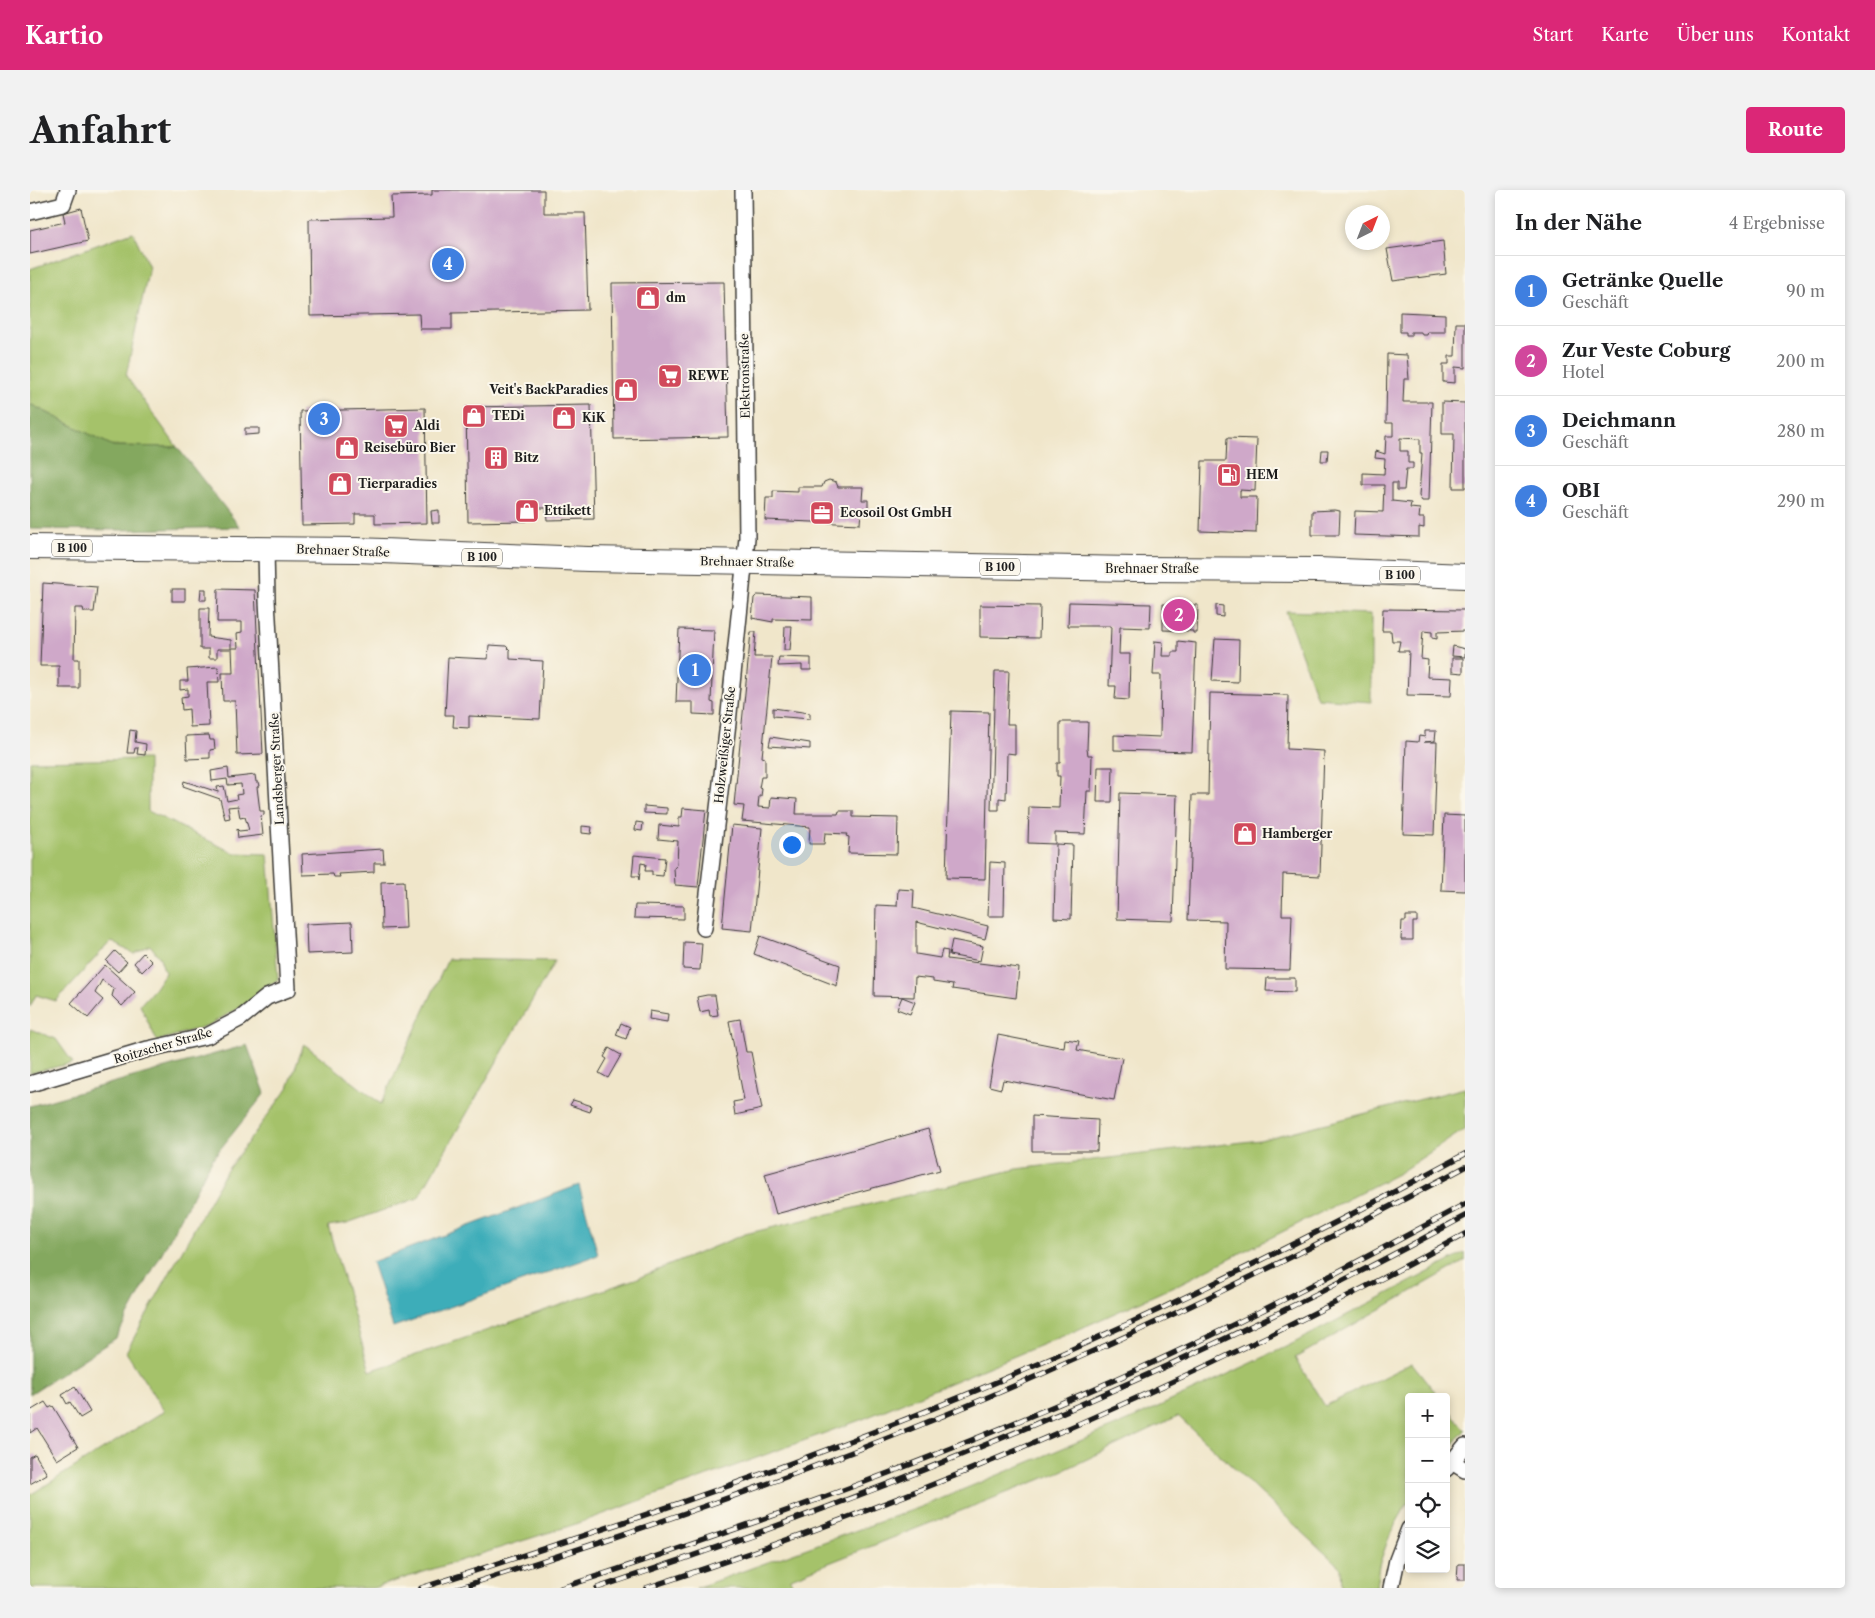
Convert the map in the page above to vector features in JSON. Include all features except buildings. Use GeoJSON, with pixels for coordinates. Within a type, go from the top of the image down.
{"type":"FeatureCollection","features":[{"type":"Feature","properties":{"kind":"main road","name":"Brehnaer Straße"},"geometry":{"type":"LineString","coordinates":[[30,547],[266,548],[488,557],[1125,569],[1318,570],[1465,576]]}},
{"type":"Feature","properties":{"kind":"street","name":"Elektronstraße"},"geometry":{"type":"LineString","coordinates":[[742,190],[747,526],[743,562]]}},
{"type":"Feature","properties":{"kind":"street"},"geometry":{"type":"LineString","coordinates":[[30,212],[65,197]]}},
{"type":"Feature","properties":{"kind":"street","name":"Landsberger Straße"},"geometry":{"type":"LineString","coordinates":[[266,548],[267,600],[288,989]]}},
{"type":"Feature","properties":{"kind":"street","name":"Holzweißiger Straße"},"geometry":{"type":"LineString","coordinates":[[704,928],[728,723],[743,562]]}},
{"type":"Feature","properties":{"kind":"street","name":"Roitzscher Straße"},"geometry":{"type":"LineString","coordinates":[[30,1084],[148,1049],[207,1036],[241,1018],[267,997],[288,989]]}},
{"type":"Feature","properties":{"kind":"street"},"geometry":{"type":"LineString","coordinates":[[1450,1464],[1465,1446]]}},
{"type":"Feature","properties":{"kind":"street"},"geometry":{"type":"LineString","coordinates":[[1450,1465],[1465,1470]]}},
{"type":"Feature","properties":{"kind":"street"},"geometry":{"type":"LineString","coordinates":[[1391,1588],[1397,1560],[1405,1539]]}},
{"type":"Feature","properties":{"kind":"green space"},"geometry":{"type":"Polygon","coordinates":[[[133,232],[149,267],[126,376],[177,447],[113,446],[30,404],[30,269],[133,232]]]}},
{"type":"Feature","properties":{"kind":"green space"},"geometry":{"type":"Polygon","coordinates":[[[30,404],[113,446],[177,447],[240,527],[121,530],[30,529],[30,404]]]}},
{"type":"Feature","properties":{"kind":"green space"},"geometry":{"type":"Polygon","coordinates":[[[1286,611],[1371,614],[1371,702],[1317,698],[1286,611]]]}},
{"type":"Feature","properties":{"kind":"green space"},"geometry":{"type":"Polygon","coordinates":[[[148,759],[148,811],[234,853],[268,854],[278,979],[246,1004],[209,1025],[157,1041],[140,1005],[165,973],[160,958],[150,945],[134,954],[111,941],[56,1001],[36,995],[30,1007],[30,761],[148,759]]]}},
{"type":"Feature","properties":{"kind":"green space"},"geometry":{"type":"Polygon","coordinates":[[[448,959],[555,961],[418,1198],[347,1223],[328,1226],[370,1371],[638,1278],[745,1234],[1017,1169],[1260,1140],[1465,1088],[1465,1129],[1399,1173],[1179,1284],[1075,1331],[863,1419],[579,1523],[373,1588],[30,1588],[30,1495],[164,1411],[126,1352],[225,1173],[288,1088],[304,1044],[381,1104],[448,959]]]}},
{"type":"Feature","properties":{"kind":"green space"},"geometry":{"type":"Polygon","coordinates":[[[30,1029],[56,1039],[73,1063],[30,1073],[30,1029]]]}},
{"type":"Feature","properties":{"kind":"green space"},"geometry":{"type":"Polygon","coordinates":[[[247,1045],[265,1093],[213,1158],[116,1338],[30,1394],[30,1106],[247,1045]]]}},
{"type":"Feature","properties":{"kind":"green space"},"geometry":{"type":"Polygon","coordinates":[[[1465,1253],[1465,1261],[1295,1358],[1325,1406],[1412,1363],[1436,1393],[1405,1393],[1405,1508],[1391,1532],[1379,1565],[1376,1588],[1342,1588],[1341,1568],[1178,1416],[1062,1471],[791,1578],[792,1588],[696,1588],[921,1507],[1128,1421],[1290,1345],[1465,1253]]]}},
{"type":"Feature","properties":{"kind":"green space"},"geometry":{"type":"Polygon","coordinates":[[[1450,1411],[1465,1430],[1450,1447],[1450,1411]]]}},
{"type":"Feature","properties":{"kind":"water"},"geometry":{"type":"Polygon","coordinates":[[[579,1185],[598,1255],[393,1327],[372,1262],[579,1185]]]}},
{"type":"Feature","properties":{"kind":"railway"},"geometry":{"type":"LineString","coordinates":[[421,1588],[674,1505],[758,1475],[842,1444],[1007,1378],[1231,1275],[1372,1204],[1465,1154]]}},
{"type":"Feature","properties":{"kind":"railway"},"geometry":{"type":"LineString","coordinates":[[458,1588],[703,1507],[824,1463],[945,1415],[1077,1358],[1208,1298],[1337,1234],[1465,1167]]}},
{"type":"Feature","properties":{"kind":"railway"},"geometry":{"type":"LineString","coordinates":[[561,1588],[808,1503],[971,1441],[1131,1373],[1210,1336],[1339,1272],[1465,1204]]}},
{"type":"Feature","properties":{"kind":"railway"},"geometry":{"type":"LineString","coordinates":[[597,1588],[820,1510],[1040,1422],[1148,1375],[1255,1324],[1360,1272],[1465,1216]]}},
{"type":"Feature","properties":{"kind":"railway"},"geometry":{"type":"LineString","coordinates":[[646,1588],[857,1514],[1064,1430],[1166,1385],[1267,1337],[1465,1234]]}},
{"type":"Feature","properties":{"kind":"place","name":"OBI"},"geometry":{"type":"Point","coordinates":[448,264]}},
{"type":"Feature","properties":{"kind":"place","name":"dm"},"geometry":{"type":"Point","coordinates":[648,298]}},
{"type":"Feature","properties":{"kind":"place","name":"REWE"},"geometry":{"type":"Point","coordinates":[670,376]}},
{"type":"Feature","properties":{"kind":"place","name":"Veit's BackParadies"},"geometry":{"type":"Point","coordinates":[626,390]}},
{"type":"Feature","properties":{"kind":"place","name":"TEDi"},"geometry":{"type":"Point","coordinates":[474,416]}},
{"type":"Feature","properties":{"kind":"place","name":"KiK"},"geometry":{"type":"Point","coordinates":[564,418]}},
{"type":"Feature","properties":{"kind":"place","name":"Deichmann"},"geometry":{"type":"Point","coordinates":[324,419]}},
{"type":"Feature","properties":{"kind":"place","name":"Aldi"},"geometry":{"type":"Point","coordinates":[396,426]}},
{"type":"Feature","properties":{"kind":"place","name":"Reisebüro Bier"},"geometry":{"type":"Point","coordinates":[347,448]}},
{"type":"Feature","properties":{"kind":"place","name":"Bitz"},"geometry":{"type":"Point","coordinates":[496,458]}},
{"type":"Feature","properties":{"kind":"place","name":"HEM"},"geometry":{"type":"Point","coordinates":[1229,475]}},
{"type":"Feature","properties":{"kind":"place","name":"Tierparadies"},"geometry":{"type":"Point","coordinates":[340,484]}},
{"type":"Feature","properties":{"kind":"place","name":"Ettikett"},"geometry":{"type":"Point","coordinates":[527,511]}},
{"type":"Feature","properties":{"kind":"place","name":"Ecosoil Ost GmbH"},"geometry":{"type":"Point","coordinates":[822,513]}},
{"type":"Feature","properties":{"kind":"place","name":"Zur Veste Coburg"},"geometry":{"type":"Point","coordinates":[1179,615]}},
{"type":"Feature","properties":{"kind":"place","name":"Getränke Quelle"},"geometry":{"type":"Point","coordinates":[695,670]}},
{"type":"Feature","properties":{"kind":"place","name":"Hamberger"},"geometry":{"type":"Point","coordinates":[1245,834]}}]}
